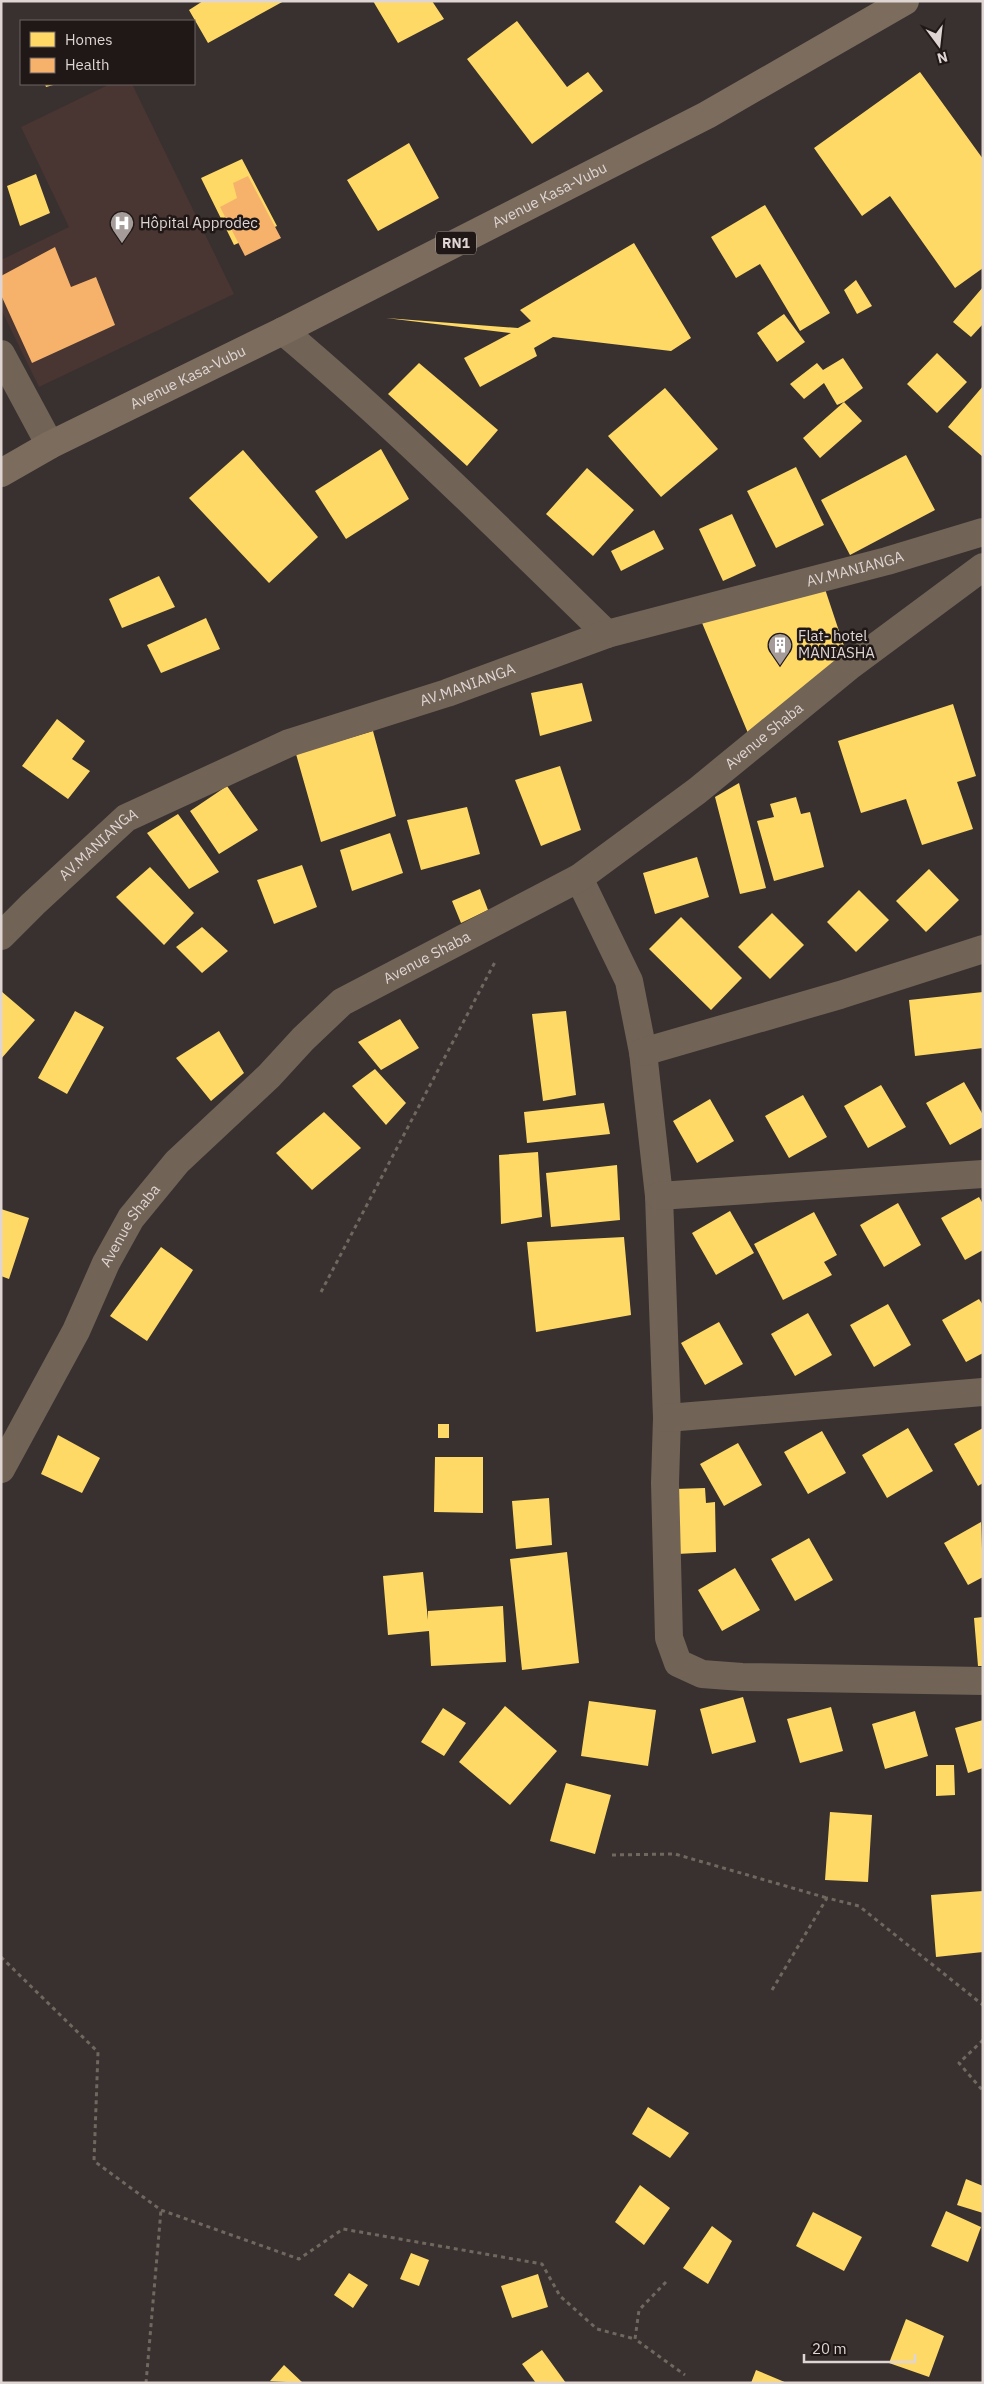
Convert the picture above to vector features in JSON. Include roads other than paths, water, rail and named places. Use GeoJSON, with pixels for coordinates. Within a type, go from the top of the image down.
{"type":"FeatureCollection","features":[{"type":"Feature","properties":{"kind":"highway","name":"Avenue Kasa-Vubu"},"geometry":{"type":"LineString","coordinates":[[1,473],[50,445],[283,331],[707,115],[905,1]]}},
{"type":"Feature","properties":{"kind":"street"},"geometry":{"type":"LineString","coordinates":[[283,331],[416,449],[607,634]]}},
{"type":"Feature","properties":{"kind":"street"},"geometry":{"type":"LineString","coordinates":[[1,354],[50,445]]}},
{"type":"Feature","properties":{"kind":"street","name":"AV.MANIANGA"},"geometry":{"type":"LineString","coordinates":[[1,936],[126,818],[289,743],[447,693],[607,634],[877,563],[983,532]]}},
{"type":"Feature","properties":{"kind":"street","name":"Avenue Shaba"},"geometry":{"type":"LineString","coordinates":[[1,1469],[76,1331],[106,1264],[132,1218],[177,1162],[269,1076],[303,1038],[342,1002],[579,878],[697,792],[851,664],[982,571]]}},
{"type":"Feature","properties":{"kind":"street"},"geometry":{"type":"LineString","coordinates":[[579,878],[629,981],[643,1052],[659,1196],[667,1418],[665,1483],[669,1638],[678,1663],[702,1674],[742,1677],[983,1681]]}},
{"type":"Feature","properties":{"kind":"street"},"geometry":{"type":"LineString","coordinates":[[643,1052],[840,995],[983,949]]}},
{"type":"Feature","properties":{"kind":"street"},"geometry":{"type":"LineString","coordinates":[[659,1196],[983,1174]]}},
{"type":"Feature","properties":{"kind":"street"},"geometry":{"type":"LineString","coordinates":[[667,1418],[983,1392]]}},
{"type":"Feature","properties":{"kind":"place","name":"Hôpital Approdec"},"geometry":{"type":"Point","coordinates":[122,244]}},
{"type":"Feature","properties":{"kind":"place","name":"Flat- hotel MANIASHA"},"geometry":{"type":"Point","coordinates":[780,666]}}]}
